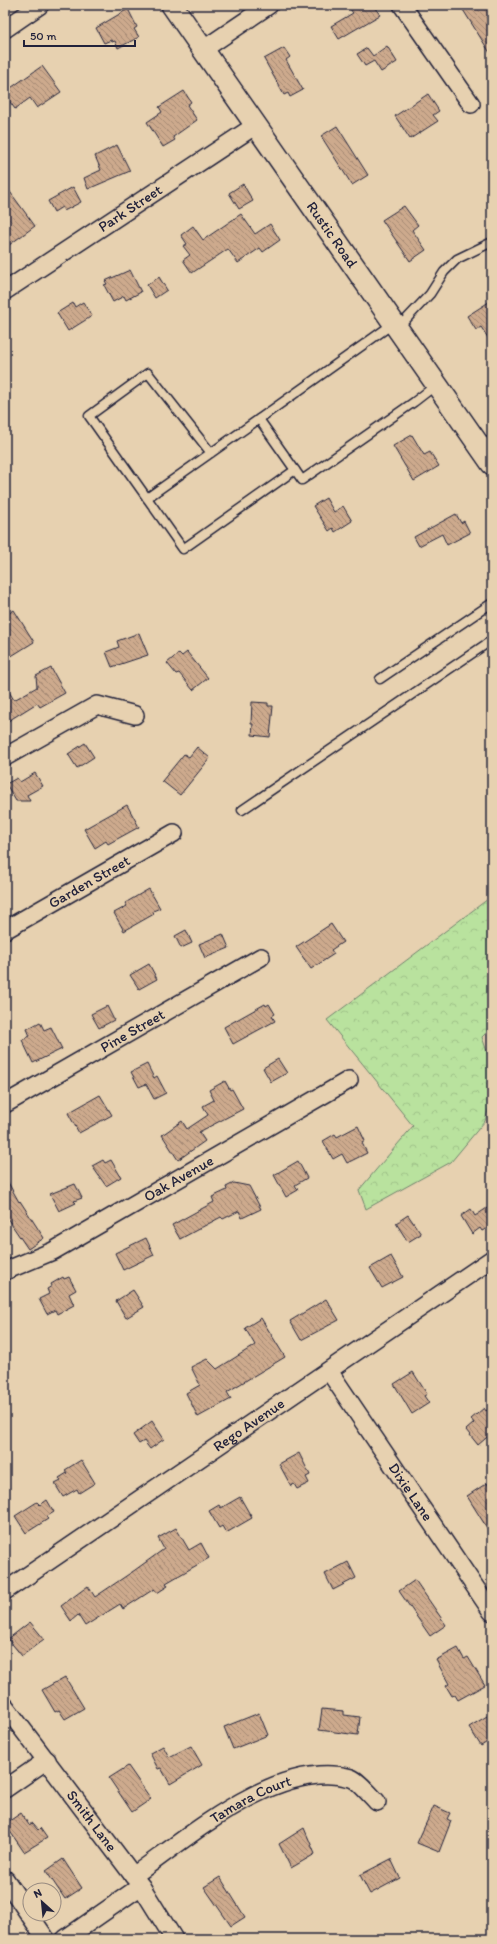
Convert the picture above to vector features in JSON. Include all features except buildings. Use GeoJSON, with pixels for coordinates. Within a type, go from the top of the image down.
{"type":"FeatureCollection","features":[{"type":"Feature","properties":{"kind":"street"},"geometry":{"type":"LineString","coordinates":[[5,29],[40,5]]}},
{"type":"Feature","properties":{"kind":"street","name":"Rustic Road"},"geometry":{"type":"LineString","coordinates":[[172,5],[204,48],[492,464]]}},
{"type":"Feature","properties":{"kind":"street"},"geometry":{"type":"LineString","coordinates":[[204,48],[269,5]]}},
{"type":"Feature","properties":{"kind":"street"},"geometry":{"type":"LineString","coordinates":[[402,5],[471,104]]}},
{"type":"Feature","properties":{"kind":"street","name":"Park Street"},"geometry":{"type":"LineString","coordinates":[[5,292],[256,125]]}},
{"type":"Feature","properties":{"kind":"street"},"geometry":{"type":"LineString","coordinates":[[5,757],[97,705],[135,715]]}},
{"type":"Feature","properties":{"kind":"street","name":"Garden Street"},"geometry":{"type":"LineString","coordinates":[[5,930],[174,833]]}},
{"type":"Feature","properties":{"kind":"street","name":"Pine Street"},"geometry":{"type":"LineString","coordinates":[[5,1104],[261,956]]}},
{"type":"Feature","properties":{"kind":"street","name":"Oak Avenue"},"geometry":{"type":"LineString","coordinates":[[5,1271],[53,1252],[349,1080]]}},
{"type":"Feature","properties":{"kind":"street","name":"Rego Avenue"},"geometry":{"type":"LineString","coordinates":[[5,1591],[492,1259]]}},
{"type":"Feature","properties":{"kind":"street","name":"Dixie Lane"},"geometry":{"type":"LineString","coordinates":[[329,1371],[492,1612]]}},
{"type":"Feature","properties":{"kind":"street","name":"Smith Lane"},"geometry":{"type":"LineString","coordinates":[[5,1706],[137,1881],[174,1939]]}},
{"type":"Feature","properties":{"kind":"street"},"geometry":{"type":"LineString","coordinates":[[5,1789],[47,1760]]}},
{"type":"Feature","properties":{"kind":"street","name":"Tamara Court"},"geometry":{"type":"LineString","coordinates":[[65,1939],[234,1805],[257,1792],[287,1782],[320,1775],[352,1778],[378,1802]]}},
{"type":"Feature","properties":{"kind":"street"},"geometry":{"type":"LineString","coordinates":[[5,1879],[46,1939]]}},
{"type":"Feature","properties":{"kind":"lane"},"geometry":{"type":"LineString","coordinates":[[147,498],[259,419],[396,326],[430,294],[444,272],[457,259],[492,242]]}},
{"type":"Feature","properties":{"kind":"lane"},"geometry":{"type":"LineString","coordinates":[[211,453],[148,373],[89,416],[183,549],[295,470]]}},
{"type":"Feature","properties":{"kind":"lane"},"geometry":{"type":"LineString","coordinates":[[259,419],[302,480],[414,402],[436,384]]}},
{"type":"Feature","properties":{"kind":"lane"},"geometry":{"type":"LineString","coordinates":[[380,679],[492,603]]}},
{"type":"Feature","properties":{"kind":"lane"},"geometry":{"type":"LineString","coordinates":[[242,810],[492,640]]}},
{"type":"Feature","properties":{"kind":"green space"},"geometry":{"type":"Polygon","coordinates":[[[492,896],[492,1027],[482,1037],[492,1066],[492,1096],[485,1121],[451,1162],[366,1209],[359,1190],[413,1126],[327,1020],[492,896]]]}}]}
